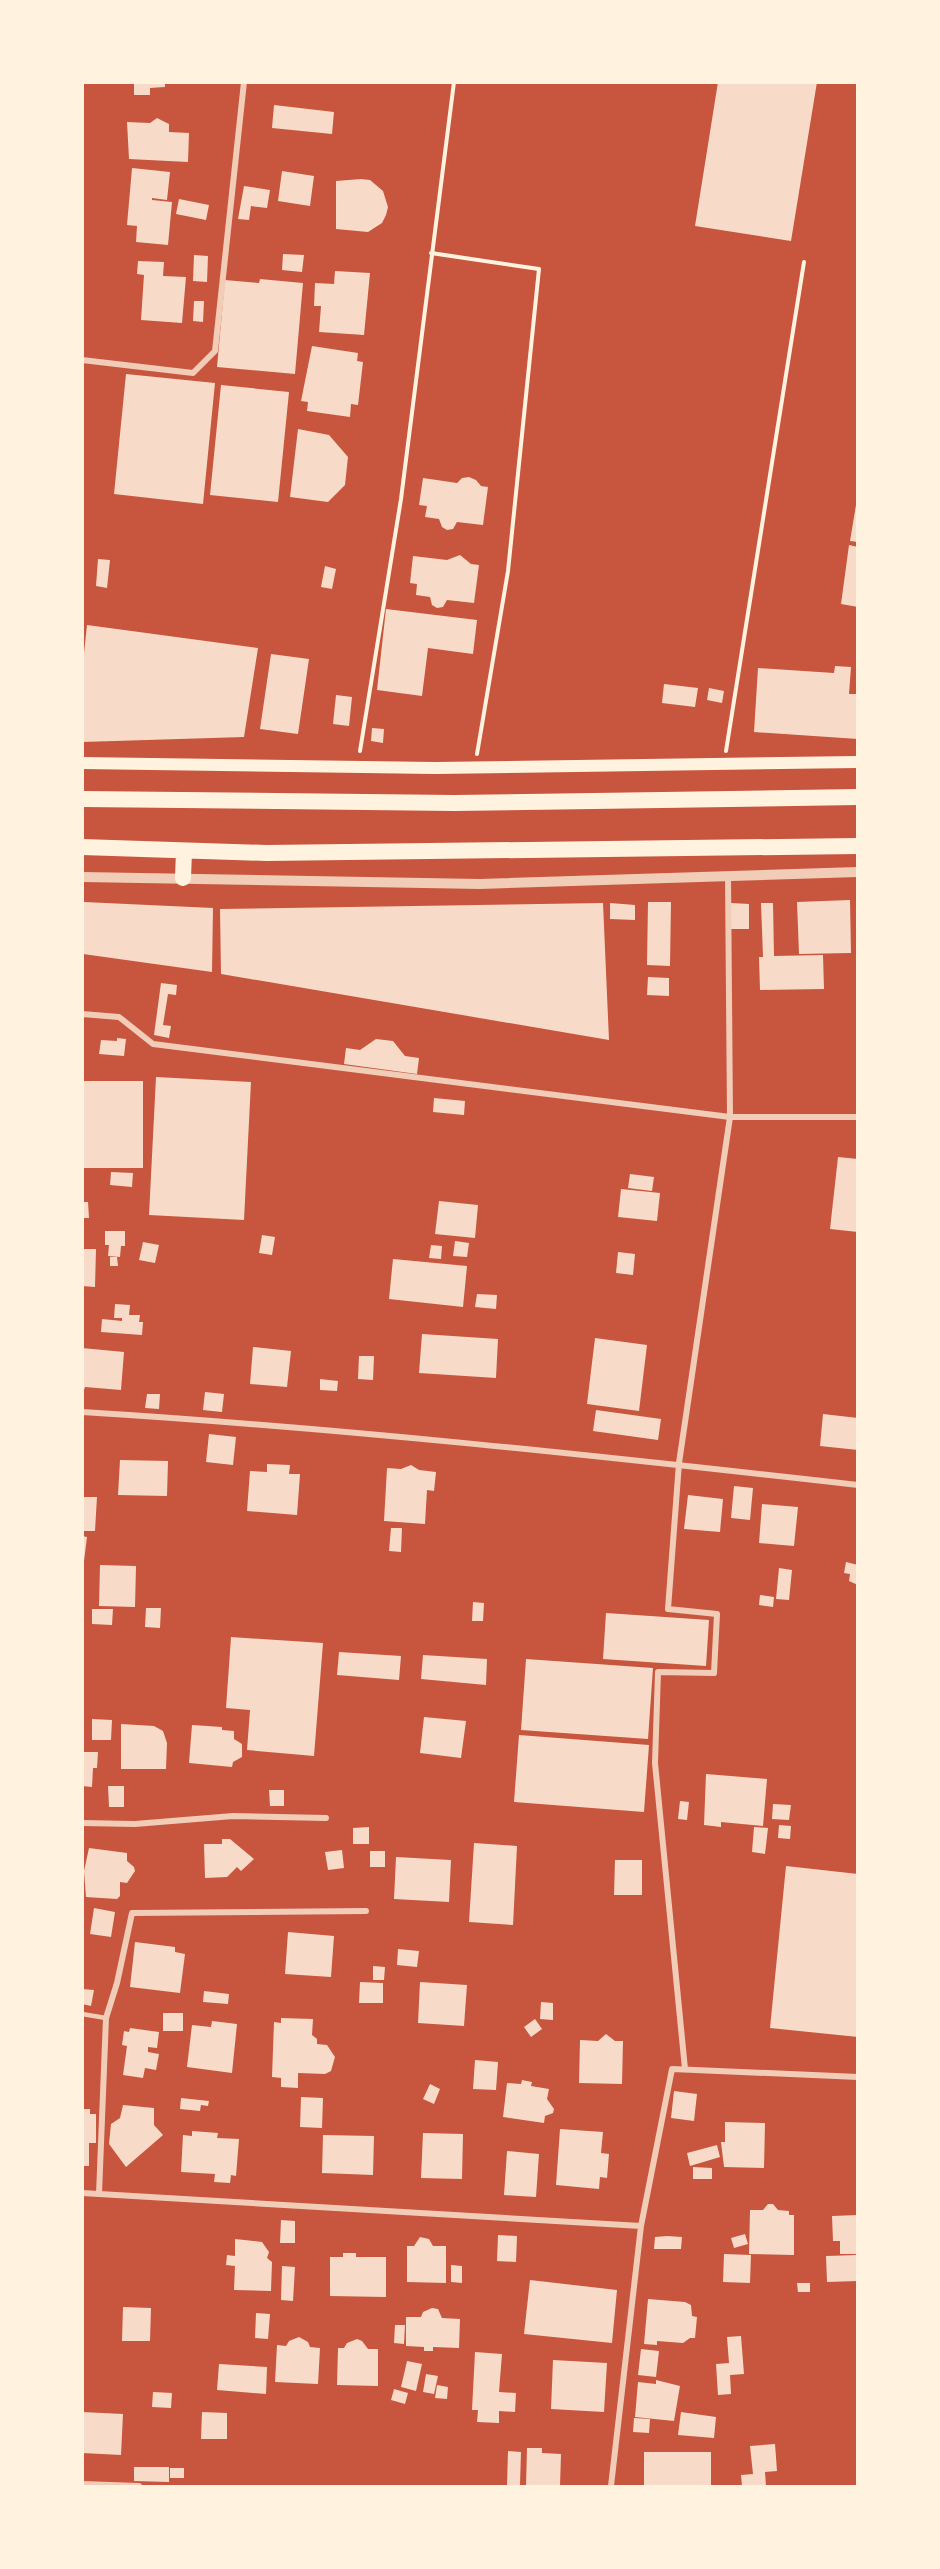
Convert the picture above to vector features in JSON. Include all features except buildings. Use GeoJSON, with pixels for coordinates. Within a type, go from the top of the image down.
{"type":"FeatureCollection","features":[{"type":"Feature","properties":{"kind":"highway"},"geometry":{"type":"LineString","coordinates":[[82,799],[454,803],[858,797]]}},
{"type":"Feature","properties":{"kind":"highway"},"geometry":{"type":"LineString","coordinates":[[82,847],[266,853],[858,846]]}},
{"type":"Feature","properties":{"kind":"highway"},"geometry":{"type":"LineString","coordinates":[[183,878],[184,851]]}},
{"type":"Feature","properties":{"kind":"main road"},"geometry":{"type":"LineString","coordinates":[[82,762],[357,767],[858,762]]}},
{"type":"Feature","properties":{"kind":"street"},"geometry":{"type":"LineString","coordinates":[[82,360],[193,373],[215,351],[244,82]]}},
{"type":"Feature","properties":{"kind":"street"},"geometry":{"type":"LineString","coordinates":[[82,877],[480,884],[858,872]]}},
{"type":"Feature","properties":{"kind":"street"},"geometry":{"type":"LineString","coordinates":[[686,2069],[655,1763],[658,1672],[714,1673],[717,1614],[668,1609],[679,1463],[730,1117],[728,876]]}},
{"type":"Feature","properties":{"kind":"street"},"geometry":{"type":"LineString","coordinates":[[82,1014],[119,1017],[153,1044],[730,1117],[858,1117]]}},
{"type":"Feature","properties":{"kind":"street"},"geometry":{"type":"LineString","coordinates":[[82,1412],[223,1420],[679,1463],[858,1485]]}},
{"type":"Feature","properties":{"kind":"street"},"geometry":{"type":"LineString","coordinates":[[82,1823],[135,1824],[233,1816],[326,1818]]}},
{"type":"Feature","properties":{"kind":"street"},"geometry":{"type":"LineString","coordinates":[[99,2194],[106,2018],[117,1983],[132,1913],[366,1911]]}},
{"type":"Feature","properties":{"kind":"street"},"geometry":{"type":"LineString","coordinates":[[611,2487],[641,2226],[672,2069],[858,2077]]}},
{"type":"Feature","properties":{"kind":"street"},"geometry":{"type":"LineString","coordinates":[[82,2193],[641,2226]]}},
{"type":"Feature","properties":{"kind":"street"},"geometry":{"type":"LineString","coordinates":[[82,2484],[139,2487]]}},
{"type":"Feature","properties":{"kind":"lane"},"geometry":{"type":"LineString","coordinates":[[82,2014],[106,2018]]}},
{"type":"Feature","properties":{"kind":"path"},"geometry":{"type":"LineString","coordinates":[[357,767],[401,500],[454,82]]}},
{"type":"Feature","properties":{"kind":"path"},"geometry":{"type":"LineString","coordinates":[[431,253],[539,268],[508,571],[475,766]]}},
{"type":"Feature","properties":{"kind":"path"},"geometry":{"type":"LineString","coordinates":[[724,763],[804,262]]}}]}
